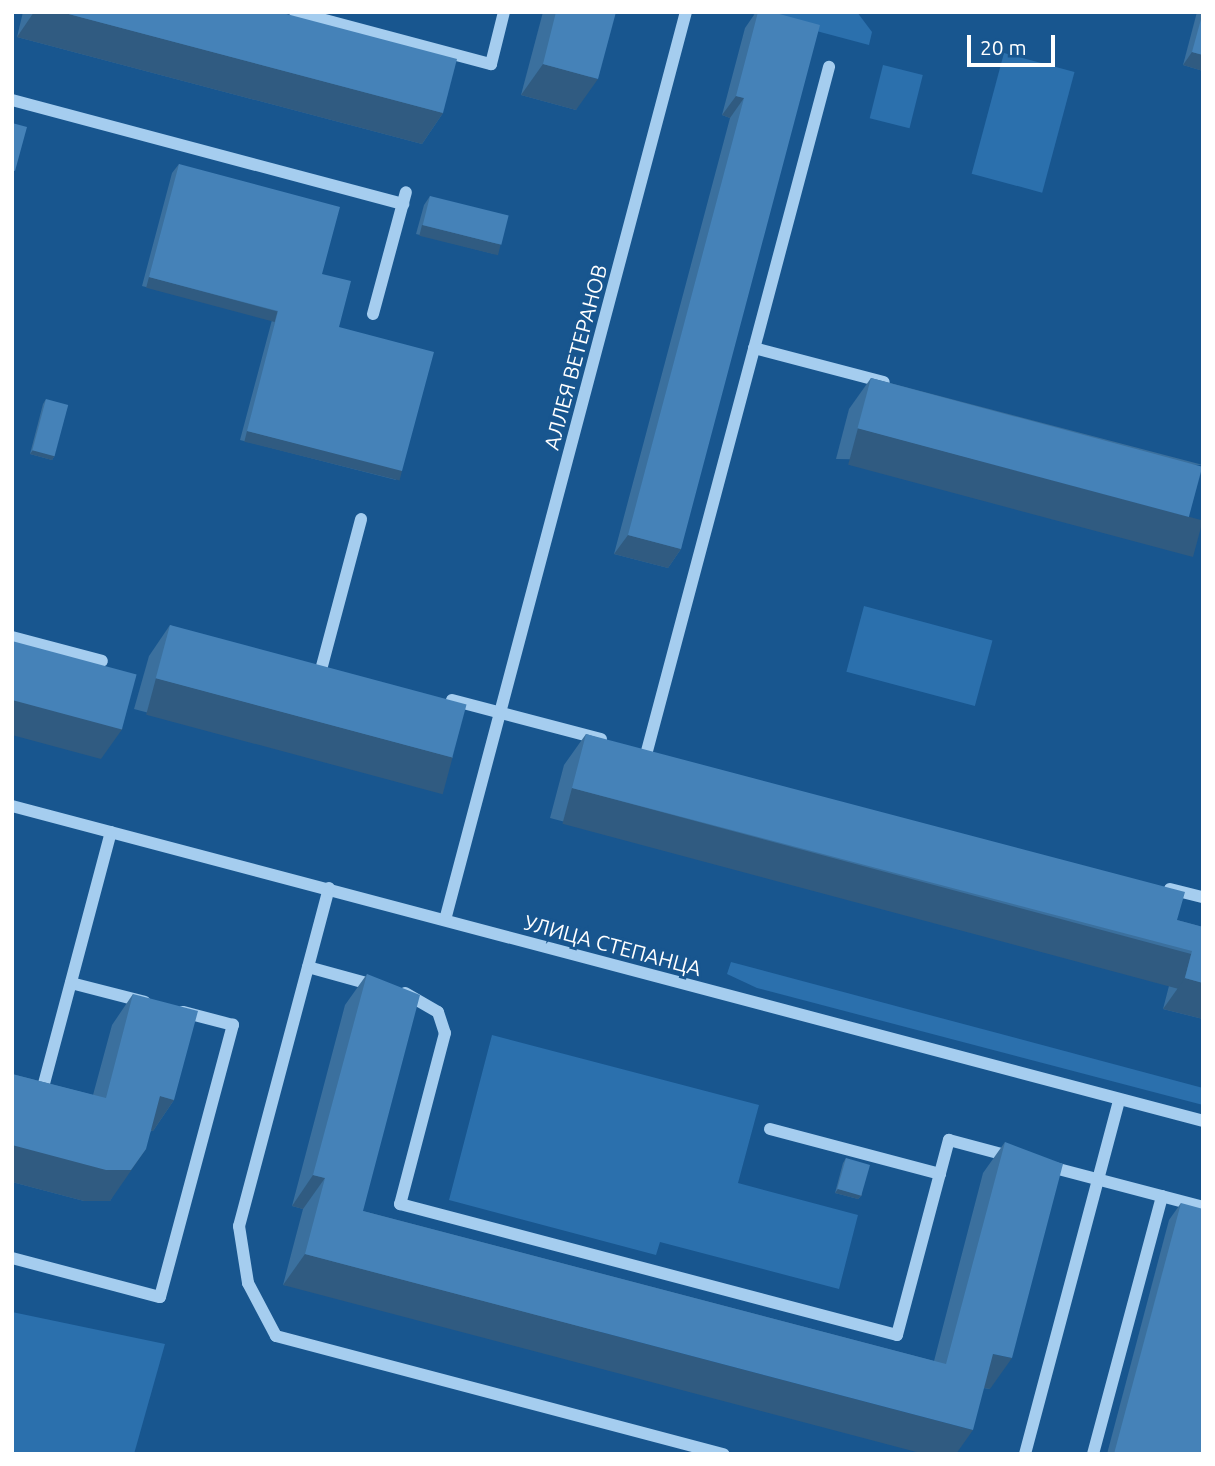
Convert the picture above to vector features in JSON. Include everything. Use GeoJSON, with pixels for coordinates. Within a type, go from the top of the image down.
{"type":"FeatureCollection","features":[{"type":"Feature","properties":{"kind":"street"},"geometry":{"type":"LineString","coordinates":[[295,12],[330,17],[491,64],[504,12]]}},
{"type":"Feature","properties":{"kind":"street","name":"АЛЛЕЯ ВЕТЕРАНОВ"},"geometry":{"type":"LineString","coordinates":[[445,920],[686,12]]}},
{"type":"Feature","properties":{"kind":"street"},"geometry":{"type":"LineString","coordinates":[[647,751],[829,67]]}},
{"type":"Feature","properties":{"kind":"street"},"geometry":{"type":"LineString","coordinates":[[12,100],[404,198],[373,314]]}},
{"type":"Feature","properties":{"kind":"street"},"geometry":{"type":"LineString","coordinates":[[754,348],[897,385]]}},
{"type":"Feature","properties":{"kind":"street"},"geometry":{"type":"LineString","coordinates":[[309,662],[328,667],[361,519]]}},
{"type":"Feature","properties":{"kind":"street"},"geometry":{"type":"LineString","coordinates":[[12,637],[102,661]]}},
{"type":"Feature","properties":{"kind":"street"},"geometry":{"type":"LineString","coordinates":[[436,696],[620,744]]}},
{"type":"Feature","properties":{"kind":"street"},"geometry":{"type":"LineString","coordinates":[[634,748],[660,755]]}},
{"type":"Feature","properties":{"kind":"street","name":"УЛИЦА СТЕПАНЦА"},"geometry":{"type":"LineString","coordinates":[[12,806],[328,888],[1119,1101],[1203,1121]]}},
{"type":"Feature","properties":{"kind":"street"},"geometry":{"type":"LineString","coordinates":[[12,1083],[42,1091],[111,832]]}},
{"type":"Feature","properties":{"kind":"street"},"geometry":{"type":"LineString","coordinates":[[1158,886],[1203,897]]}},
{"type":"Feature","properties":{"kind":"street"},"geometry":{"type":"LineString","coordinates":[[328,888],[239,1226],[248,1283],[276,1336],[723,1454]]}},
{"type":"Feature","properties":{"kind":"street"},"geometry":{"type":"LineString","coordinates":[[308,967],[423,998],[438,1012],[445,1033],[400,1204],[897,1335],[949,1140],[1203,1207]]}},
{"type":"Feature","properties":{"kind":"street"},"geometry":{"type":"LineString","coordinates":[[12,1258],[160,1297],[233,1025],[71,983]]}},
{"type":"Feature","properties":{"kind":"street"},"geometry":{"type":"LineString","coordinates":[[1025,1454],[1119,1101]]}},
{"type":"Feature","properties":{"kind":"street"},"geometry":{"type":"LineString","coordinates":[[770,1129],[940,1174]]}},
{"type":"Feature","properties":{"kind":"street"},"geometry":{"type":"LineString","coordinates":[[1093,1454],[1162,1196]]}},
{"type":"Feature","properties":{"kind":"shaded area"},"geometry":{"type":"Polygon","coordinates":[[[857,12],[872,32],[869,45],[749,13],[857,12]]]}},
{"type":"Feature","properties":{"kind":"shaded area"},"geometry":{"type":"Polygon","coordinates":[[[1004,53],[1075,72],[1042,193],[972,174],[1004,53]]]}},
{"type":"Feature","properties":{"kind":"shaded area"},"geometry":{"type":"Polygon","coordinates":[[[883,65],[923,75],[909,128],[870,118],[883,65]]]}},
{"type":"Feature","properties":{"kind":"shaded area"},"geometry":{"type":"Polygon","coordinates":[[[864,606],[992,640],[975,706],[846,672],[864,606]]]}},
{"type":"Feature","properties":{"kind":"shaded area"},"geometry":{"type":"Polygon","coordinates":[[[731,962],[1203,1088],[1203,1105],[757,988],[727,974],[731,962]]]}},
{"type":"Feature","properties":{"kind":"shaded area"},"geometry":{"type":"Polygon","coordinates":[[[492,1035],[759,1105],[738,1183],[858,1215],[839,1289],[660,1242],[656,1255],[449,1200],[492,1035]]]}},
{"type":"Feature","properties":{"kind":"shaded area"},"geometry":{"type":"Polygon","coordinates":[[[12,1312],[165,1344],[134,1454],[12,1454],[12,1312]]]}},
{"type":"Feature","properties":{"kind":"building"},"geometry":{"type":"Polygon","coordinates":[[[61,12],[279,12],[457,59],[443,113],[61,12]]]}},
{"type":"Feature","properties":{"kind":"building"},"geometry":{"type":"Polygon","coordinates":[[[556,12],[616,12],[598,79],[543,64],[556,12]]]}},
{"type":"Feature","properties":{"kind":"building"},"geometry":{"type":"Polygon","coordinates":[[[758,12],[772,12],[820,25],[681,549],[628,535],[744,98],[736,96],[758,12]]]}},
{"type":"Feature","properties":{"kind":"building"},"geometry":{"type":"Polygon","coordinates":[[[1203,12],[1203,55],[1192,52],[1203,12]]]}},
{"type":"Feature","properties":{"kind":"building"},"geometry":{"type":"Polygon","coordinates":[[[12,123],[27,127],[15,171],[12,170],[12,123]]]}},
{"type":"Feature","properties":{"kind":"building"},"geometry":{"type":"Polygon","coordinates":[[[179,164],[340,207],[322,274],[351,281],[339,327],[434,352],[402,471],[247,431],[278,311],[149,277],[179,164]]]}},
{"type":"Feature","properties":{"kind":"building"},"geometry":{"type":"Polygon","coordinates":[[[430,196],[509,216],[501,245],[423,225],[430,196]]]}},
{"type":"Feature","properties":{"kind":"building"},"geometry":{"type":"Polygon","coordinates":[[[871,378],[1202,467],[1189,517],[858,428],[871,378]]]}},
{"type":"Feature","properties":{"kind":"building"},"geometry":{"type":"Polygon","coordinates":[[[46,399],[68,405],[54,456],[32,450],[46,399]]]}},
{"type":"Feature","properties":{"kind":"building"},"geometry":{"type":"Polygon","coordinates":[[[170,625],[467,704],[452,758],[156,678],[170,625]]]}},
{"type":"Feature","properties":{"kind":"building"},"geometry":{"type":"Polygon","coordinates":[[[12,641],[137,674],[122,729],[12,700],[12,641]]]}},
{"type":"Feature","properties":{"kind":"building"},"geometry":{"type":"Polygon","coordinates":[[[586,734],[1185,892],[1177,920],[1203,927],[1203,983],[1185,978],[1192,951],[572,788],[586,734]]]}},
{"type":"Feature","properties":{"kind":"building"},"geometry":{"type":"Polygon","coordinates":[[[367,974],[420,995],[363,1211],[946,1364],[1005,1142],[1063,1164],[1012,1358],[993,1354],[973,1430],[305,1254],[325,1178],[313,1175],[367,974]]]}},
{"type":"Feature","properties":{"kind":"building"},"geometry":{"type":"Polygon","coordinates":[[[133,994],[198,1011],[174,1100],[160,1096],[146,1149],[131,1170],[106,1170],[12,1145],[12,1074],[106,1098],[133,994]]]}},
{"type":"Feature","properties":{"kind":"building"},"geometry":{"type":"Polygon","coordinates":[[[846,1158],[870,1165],[861,1196],[837,1189],[846,1158]]]}},
{"type":"Feature","properties":{"kind":"building"},"geometry":{"type":"Polygon","coordinates":[[[1181,1203],[1203,1209],[1203,1454],[1114,1454],[1181,1203]]]}}]}
